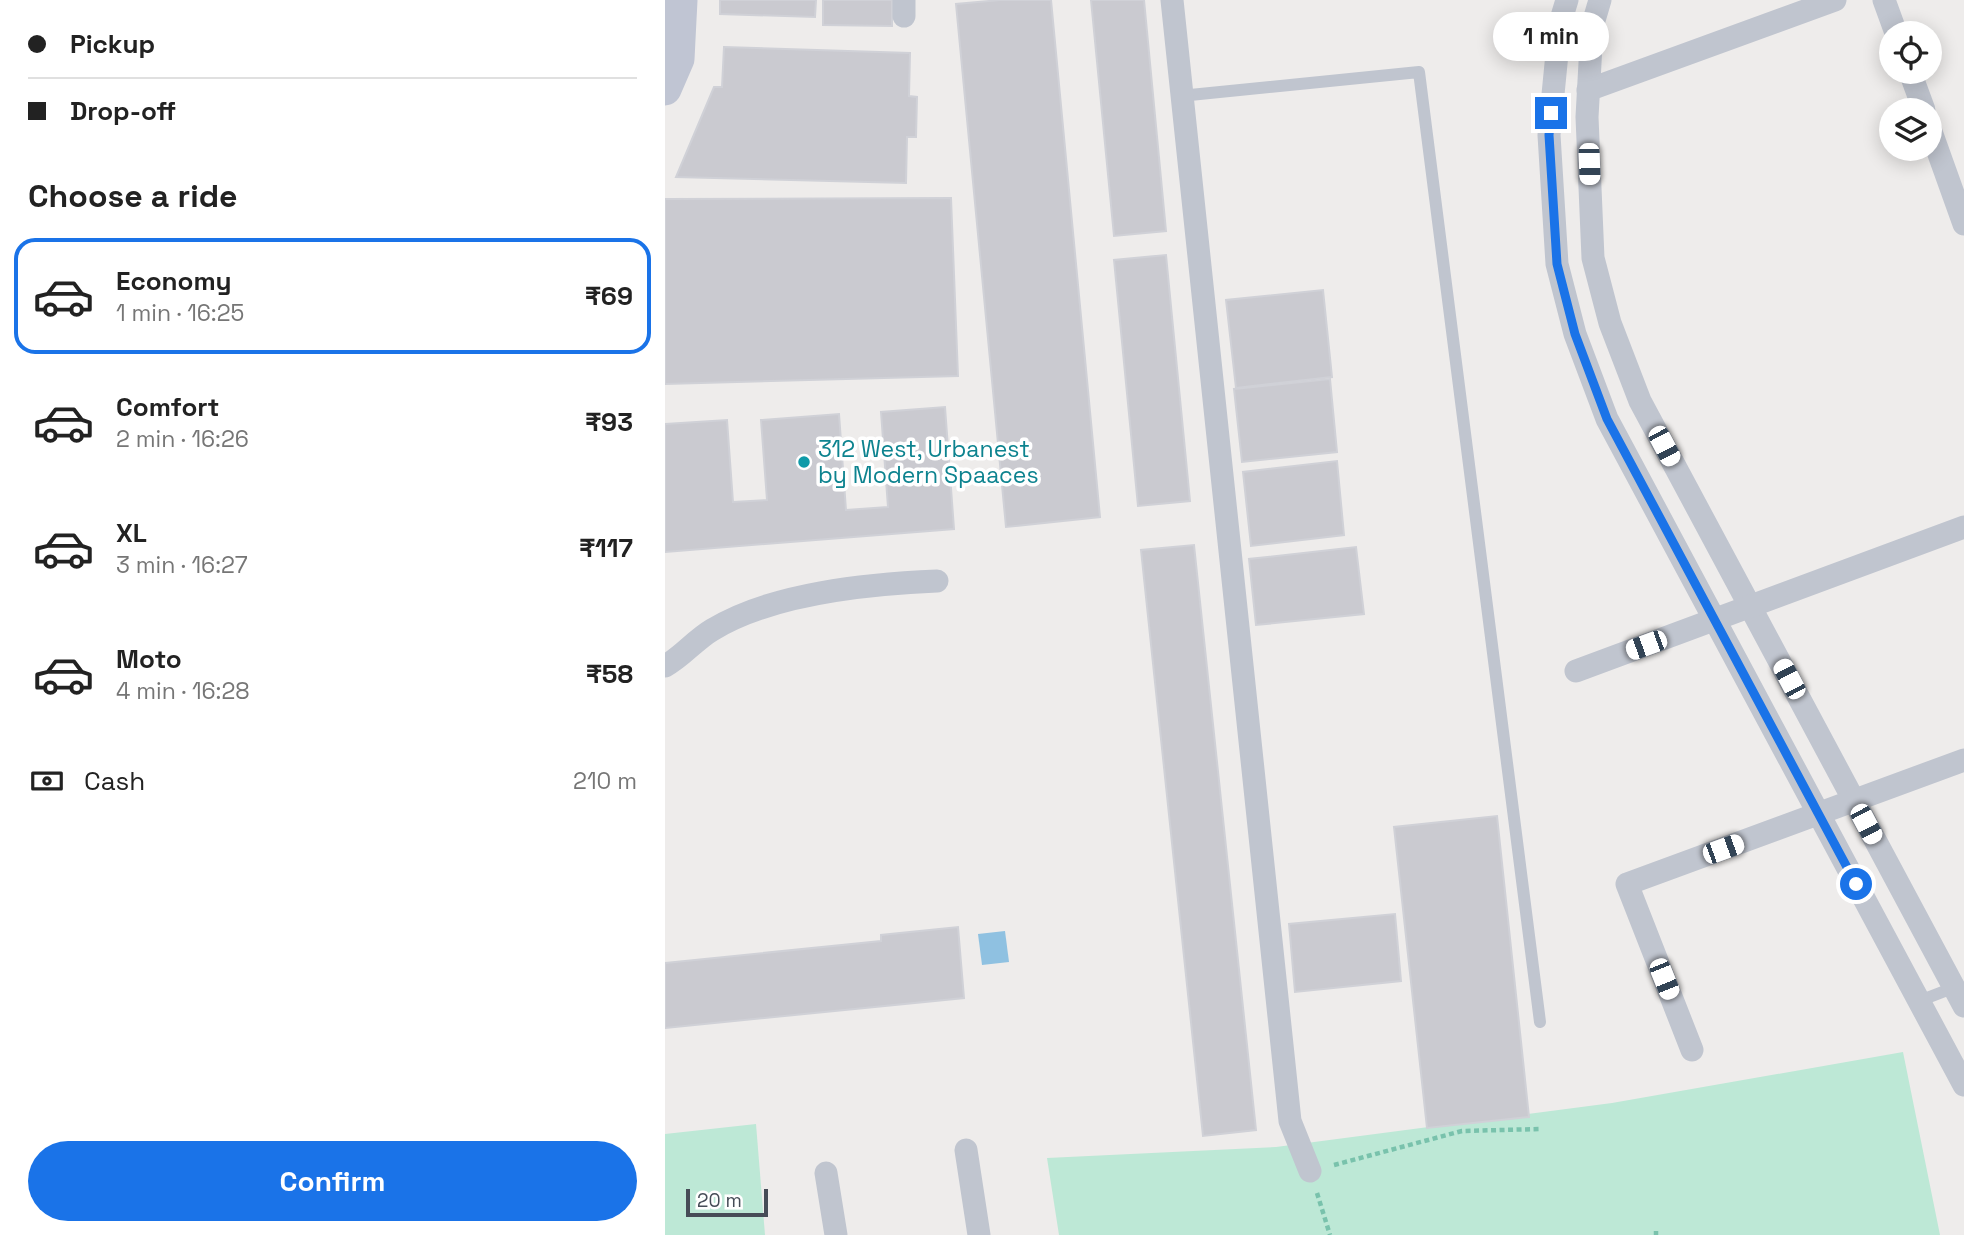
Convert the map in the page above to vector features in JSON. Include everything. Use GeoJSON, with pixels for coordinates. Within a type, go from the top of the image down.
{"type":"FeatureCollection","features":[{"type":"Feature","properties":{"kind":"street"},"geometry":{"type":"LineString","coordinates":[[665,89],[681,0]]}},
{"type":"Feature","properties":{"kind":"street"},"geometry":{"type":"LineString","coordinates":[[1172,0],[1290,1121],[1310,1171]]}},
{"type":"Feature","properties":{"kind":"street"},"geometry":{"type":"LineString","coordinates":[[1567,0],[1560,23],[1549,135],[1557,264],[1575,334],[1607,419],[1964,1084]]}},
{"type":"Feature","properties":{"kind":"street"},"geometry":{"type":"LineString","coordinates":[[1600,0],[1593,27],[1588,90],[1593,258],[1610,323],[1640,401],[1854,801],[1961,992]]}},
{"type":"Feature","properties":{"kind":"street"},"geometry":{"type":"LineString","coordinates":[[1588,90],[1835,0]]}},
{"type":"Feature","properties":{"kind":"street"},"geometry":{"type":"LineString","coordinates":[[1884,0],[1892,21]]}},
{"type":"Feature","properties":{"kind":"street"},"geometry":{"type":"LineString","coordinates":[[1941,161],[1964,224]]}},
{"type":"Feature","properties":{"kind":"street"},"geometry":{"type":"LineString","coordinates":[[1576,671],[1964,527]]}},
{"type":"Feature","properties":{"kind":"street"},"geometry":{"type":"LineString","coordinates":[[665,666],[712,630],[762,606],[878,583],[937,581]]}},
{"type":"Feature","properties":{"kind":"street"},"geometry":{"type":"LineString","coordinates":[[1692,1050],[1627,884],[1964,760]]}},
{"type":"Feature","properties":{"kind":"street"},"geometry":{"type":"LineString","coordinates":[[965,1150],[979,1235]]}},
{"type":"Feature","properties":{"kind":"street"},"geometry":{"type":"LineString","coordinates":[[827,1173],[836,1235]]}},
{"type":"Feature","properties":{"kind":"lane"},"geometry":{"type":"LineString","coordinates":[[1180,96],[1419,72],[1539,1022]]}},
{"type":"Feature","properties":{"kind":"lane"},"geometry":{"type":"LineString","coordinates":[[1919,1001],[1961,992]]}},
{"type":"Feature","properties":{"kind":"path"},"geometry":{"type":"LineString","coordinates":[[1330,1235],[1310,1171],[1462,1131],[1541,1129]]}},
{"type":"Feature","properties":{"kind":"green space"},"geometry":{"type":"Polygon","coordinates":[[[1903,1052],[1940,1235],[1059,1235],[1047,1158],[1276,1147],[1612,1103],[1903,1052]]]}},
{"type":"Feature","properties":{"kind":"green space"},"geometry":{"type":"Polygon","coordinates":[[[756,1124],[765,1235],[665,1235],[665,1134],[756,1124]]]}},
{"type":"Feature","properties":{"kind":"water"},"geometry":{"type":"Polygon","coordinates":[[[1005,931],[1009,962],[982,965],[978,934],[1005,931]]]}},
{"type":"Feature","properties":{"kind":"building"},"geometry":{"type":"Polygon","coordinates":[[[720,0],[816,0],[815,17],[720,14],[720,0]]]}},
{"type":"Feature","properties":{"kind":"building"},"geometry":{"type":"Polygon","coordinates":[[[823,0],[892,0],[892,26],[823,25],[823,0]]]}},
{"type":"Feature","properties":{"kind":"building"},"geometry":{"type":"Polygon","coordinates":[[[1000,0],[1051,0],[1100,517],[1006,527],[956,4],[1000,0]]]}},
{"type":"Feature","properties":{"kind":"building"},"geometry":{"type":"Polygon","coordinates":[[[1091,0],[1144,0],[1166,231],[1114,236],[1091,0]]]}},
{"type":"Feature","properties":{"kind":"building"},"geometry":{"type":"Polygon","coordinates":[[[724,47],[910,53],[909,96],[917,97],[916,137],[907,137],[906,183],[676,177],[714,87],[722,87],[724,47]]]}},
{"type":"Feature","properties":{"kind":"building"},"geometry":{"type":"Polygon","coordinates":[[[951,198],[958,376],[665,384],[665,199],[951,198]]]}},
{"type":"Feature","properties":{"kind":"building"},"geometry":{"type":"Polygon","coordinates":[[[1166,255],[1190,501],[1138,506],[1114,260],[1166,255]]]}},
{"type":"Feature","properties":{"kind":"building"},"geometry":{"type":"Polygon","coordinates":[[[1323,290],[1332,377],[1236,388],[1226,300],[1323,290]]]}},
{"type":"Feature","properties":{"kind":"building"},"geometry":{"type":"Polygon","coordinates":[[[1330,379],[1337,452],[1242,462],[1234,389],[1330,379]]]}},
{"type":"Feature","properties":{"kind":"building","name":"312 West, Urbanest by Modern Spaaces"},"geometry":{"type":"Polygon","coordinates":[[[945,407],[954,529],[665,552],[665,424],[727,420],[733,502],[767,500],[761,420],[839,414],[846,510],[888,507],[881,412],[945,407]]]}},
{"type":"Feature","properties":{"kind":"building"},"geometry":{"type":"Polygon","coordinates":[[[1337,461],[1344,535],[1251,546],[1243,472],[1337,461]]]}},
{"type":"Feature","properties":{"kind":"building"},"geometry":{"type":"Polygon","coordinates":[[[1194,545],[1256,1130],[1203,1136],[1141,550],[1194,545]]]}},
{"type":"Feature","properties":{"kind":"building"},"geometry":{"type":"Polygon","coordinates":[[[1356,547],[1364,614],[1256,625],[1249,559],[1356,547]]]}},
{"type":"Feature","properties":{"kind":"building"},"geometry":{"type":"Polygon","coordinates":[[[1497,816],[1529,1117],[1427,1128],[1394,827],[1497,816]]]}},
{"type":"Feature","properties":{"kind":"building"},"geometry":{"type":"Polygon","coordinates":[[[1395,914],[1401,981],[1295,992],[1289,924],[1395,914]]]}},
{"type":"Feature","properties":{"kind":"building"},"geometry":{"type":"Polygon","coordinates":[[[958,927],[964,998],[665,1028],[665,963],[881,941],[881,935],[958,927]]]}},
{"type":"Feature","properties":{"kind":"place","name":"312 West, Urbanest by Modern Spaaces"},"geometry":{"type":"Point","coordinates":[804,462]}},
{"type":"Feature","properties":{"kind":"route"},"geometry":{"type":"LineString","coordinates":[[1551,113],[1549,135],[1557,264],[1575,334],[1607,419],[1856,884]]}}]}
